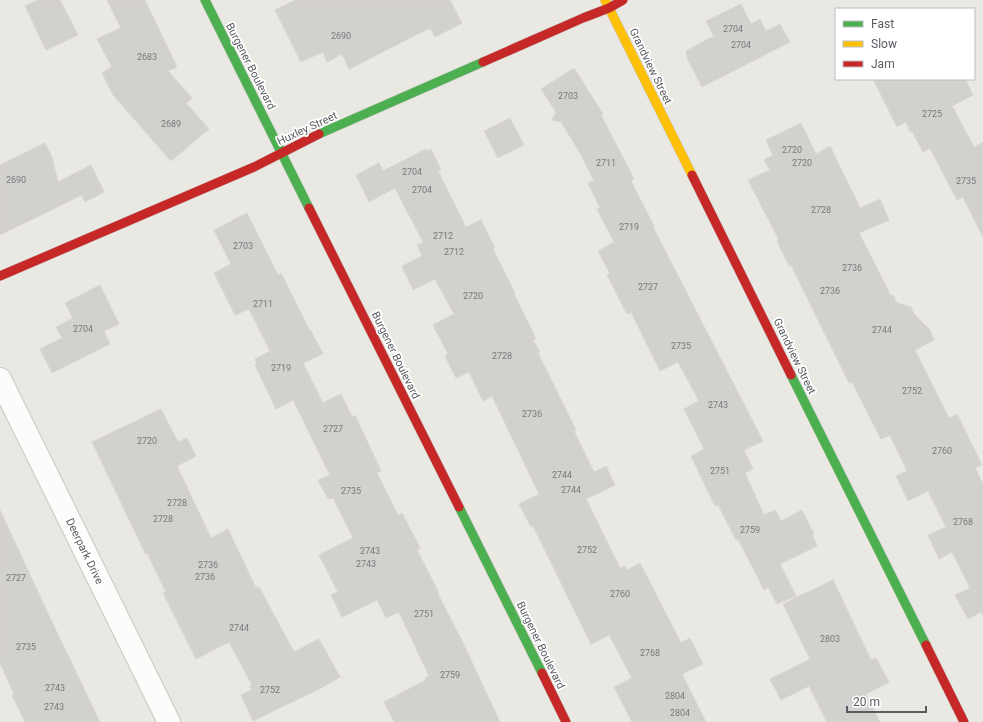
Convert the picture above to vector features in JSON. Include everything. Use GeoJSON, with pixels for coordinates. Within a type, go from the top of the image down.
{"type":"FeatureCollection","features":[{"type":"Feature","properties":{"kind":"street","name":"Burgener Boulevard"},"geometry":{"type":"LineString","coordinates":[[205,0],[566,722]]}},
{"type":"Feature","properties":{"kind":"street","name":"Huxley Street"},"geometry":{"type":"LineString","coordinates":[[0,276],[254,167],[330,129],[576,21],[607,4],[623,0]]}},
{"type":"Feature","properties":{"kind":"street","name":"Grandview Street"},"geometry":{"type":"LineString","coordinates":[[607,4],[964,722]]}},
{"type":"Feature","properties":{"kind":"street","name":"Deerpark Drive"},"geometry":{"type":"LineString","coordinates":[[0,379],[169,722]]}},
{"type":"Feature","properties":{"kind":"building"},"geometry":{"type":"Polygon","coordinates":[[[38,0],[60,0],[78,35],[46,50],[25,6],[38,0]]]}},
{"type":"Feature","properties":{"kind":"building"},"geometry":{"type":"Polygon","coordinates":[[[107,0],[145,0],[177,67],[168,71],[192,98],[186,103],[209,129],[171,161],[113,95],[102,73],[112,67],[97,39],[121,28],[107,0]]]}},
{"type":"Feature","properties":{"kind":"building"},"geometry":{"type":"Polygon","coordinates":[[[296,0],[450,0],[462,23],[435,37],[430,28],[349,69],[342,54],[327,62],[323,52],[301,62],[275,10],[296,0]]]}},
{"type":"Feature","properties":{"kind":"building"},"geometry":{"type":"Polygon","coordinates":[[[741,4],[751,24],[760,19],[766,31],[780,24],[790,42],[702,87],[688,60],[686,51],[714,36],[706,21],[741,4]]]}},
{"type":"Feature","properties":{"kind":"building"},"geometry":{"type":"Polygon","coordinates":[[[574,68],[603,114],[601,115],[634,179],[631,181],[654,226],[653,227],[763,441],[744,450],[753,469],[745,473],[764,515],[775,510],[781,521],[802,510],[814,534],[812,535],[817,546],[780,564],[796,596],[777,604],[768,587],[764,590],[738,539],[736,540],[718,505],[715,506],[691,456],[704,449],[684,409],[699,401],[678,362],[660,371],[631,312],[627,314],[607,275],[610,274],[598,251],[614,242],[597,209],[600,208],[588,183],[594,181],[580,153],[561,122],[552,120],[556,112],[541,89],[574,68]]]}},
{"type":"Feature","properties":{"kind":"building"},"geometry":{"type":"Polygon","coordinates":[[[874,80],[966,80],[973,95],[952,106],[974,147],[983,142],[983,237],[963,197],[957,200],[930,148],[923,152],[912,131],[910,132],[906,122],[897,127],[874,80]]]}},
{"type":"Feature","properties":{"kind":"building"},"geometry":{"type":"Polygon","coordinates":[[[510,118],[524,145],[498,158],[484,131],[510,118]]]}},
{"type":"Feature","properties":{"kind":"building"},"geometry":{"type":"Polygon","coordinates":[[[801,123],[816,154],[830,146],[860,208],[880,199],[889,220],[859,233],[891,296],[893,295],[897,303],[911,307],[914,314],[930,330],[934,340],[915,350],[949,418],[957,414],[982,465],[975,468],[983,484],[983,615],[981,612],[968,619],[955,595],[970,588],[952,552],[939,559],[928,535],[946,527],[928,491],[908,501],[896,476],[907,471],[890,435],[881,439],[852,382],[849,383],[791,265],[789,266],[777,241],[779,240],[748,180],[770,170],[764,160],[773,155],[766,140],[801,123]]]}},
{"type":"Feature","properties":{"kind":"building"},"geometry":{"type":"Polygon","coordinates":[[[45,143],[52,157],[58,182],[91,165],[104,192],[85,202],[82,195],[0,235],[0,165],[45,143]]]}},
{"type":"Feature","properties":{"kind":"building"},"geometry":{"type":"Polygon","coordinates":[[[426,149],[427,151],[431,149],[441,170],[438,171],[466,227],[481,220],[495,248],[493,249],[536,339],[533,340],[540,352],[538,353],[576,430],[574,431],[594,472],[606,466],[615,485],[586,499],[620,568],[625,566],[627,570],[640,563],[681,643],[690,638],[703,664],[682,674],[706,722],[632,722],[614,687],[632,678],[609,635],[591,644],[533,526],[531,527],[519,504],[539,494],[492,396],[483,401],[469,372],[456,378],[445,356],[448,354],[433,325],[454,314],[435,279],[413,290],[402,266],[422,256],[417,245],[423,242],[395,188],[369,202],[356,175],[379,163],[383,171],[426,149]]]}},
{"type":"Feature","properties":{"kind":"building"},"geometry":{"type":"Polygon","coordinates":[[[247,213],[278,275],[281,273],[323,354],[303,363],[323,403],[341,394],[352,417],[355,415],[381,471],[377,473],[398,515],[402,513],[420,548],[417,550],[500,722],[394,722],[384,702],[426,680],[425,678],[429,676],[399,612],[386,618],[377,600],[342,617],[331,595],[338,592],[319,555],[353,538],[333,498],[328,499],[318,480],[330,475],[293,400],[276,409],[255,365],[257,364],[255,359],[270,351],[249,309],[235,315],[214,273],[231,264],[214,230],[247,213]]]}},
{"type":"Feature","properties":{"kind":"building"},"geometry":{"type":"Polygon","coordinates":[[[100,285],[119,324],[104,331],[110,344],[52,373],[40,349],[62,338],[56,327],[73,318],[65,303],[100,285]]]}},
{"type":"Feature","properties":{"kind":"building"},"geometry":{"type":"Polygon","coordinates":[[[161,409],[178,442],[187,438],[196,456],[177,466],[211,538],[228,529],[256,588],[259,587],[294,652],[319,639],[340,677],[319,689],[253,721],[241,695],[252,690],[250,686],[252,685],[229,642],[196,659],[163,593],[166,592],[147,553],[145,553],[92,442],[161,409]]]}},
{"type":"Feature","properties":{"kind":"building"},"geometry":{"type":"Polygon","coordinates":[[[0,510],[100,722],[25,722],[12,695],[14,694],[0,663],[0,510]]]}},
{"type":"Feature","properties":{"kind":"building"},"geometry":{"type":"Polygon","coordinates":[[[833,580],[871,660],[876,658],[889,682],[866,694],[880,722],[827,722],[809,686],[781,700],[770,679],[810,659],[783,604],[833,580]]]}},
{"type":"Feature","properties":{"kind":"traffic: fast"},"geometry":{"type":"LineString","coordinates":[[205,0],[309,208]]}},
{"type":"Feature","properties":{"kind":"traffic: fast"},"geometry":{"type":"LineString","coordinates":[[319,134],[483,62]]}},
{"type":"Feature","properties":{"kind":"traffic: fast"},"geometry":{"type":"LineString","coordinates":[[791,375],[926,645]]}},
{"type":"Feature","properties":{"kind":"traffic: fast"},"geometry":{"type":"LineString","coordinates":[[459,507],[542,673]]}},
{"type":"Feature","properties":{"kind":"traffic: slow"},"geometry":{"type":"LineString","coordinates":[[605,0],[692,175]]}},
{"type":"Feature","properties":{"kind":"traffic: jam"},"geometry":{"type":"LineString","coordinates":[[483,62],[609,8],[623,0]]}},
{"type":"Feature","properties":{"kind":"traffic: jam"},"geometry":{"type":"LineString","coordinates":[[0,276],[254,167],[319,134]]}},
{"type":"Feature","properties":{"kind":"traffic: jam"},"geometry":{"type":"LineString","coordinates":[[692,175],[791,375]]}},
{"type":"Feature","properties":{"kind":"traffic: jam"},"geometry":{"type":"LineString","coordinates":[[309,208],[459,507]]}},
{"type":"Feature","properties":{"kind":"traffic: jam"},"geometry":{"type":"LineString","coordinates":[[926,645],[964,722]]}},
{"type":"Feature","properties":{"kind":"traffic: jam"},"geometry":{"type":"LineString","coordinates":[[542,673],[566,722]]}}]}
